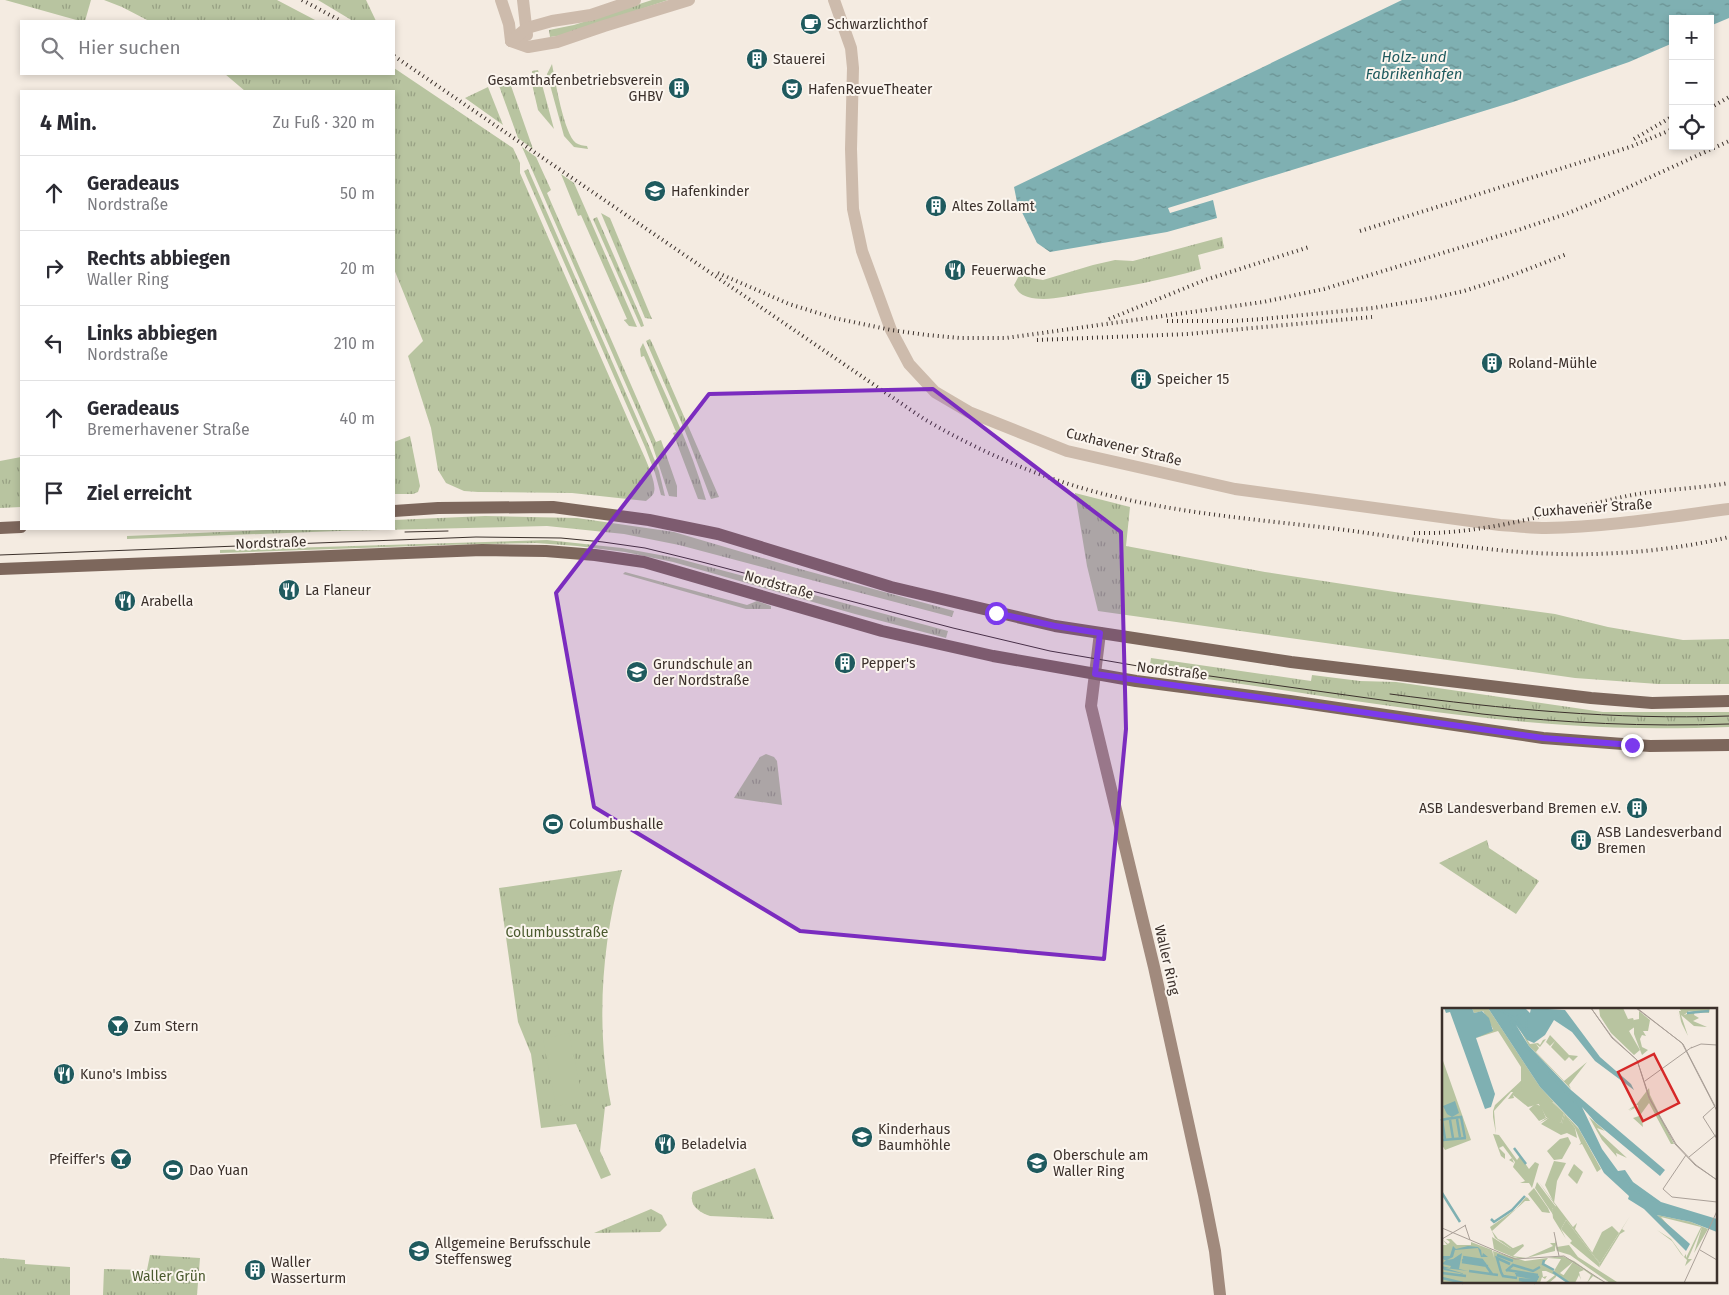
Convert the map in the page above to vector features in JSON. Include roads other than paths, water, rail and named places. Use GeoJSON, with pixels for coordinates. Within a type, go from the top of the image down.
{"type":"FeatureCollection","features":[{"type":"Feature","properties":{"kind":"main road","name":"Nordstraße"},"geometry":{"type":"LineString","coordinates":[[395,511],[438,508],[553,507],[672,523],[718,534],[891,587],[1055,626],[1291,662],[1591,698],[1652,703],[1729,701]]}},
{"type":"Feature","properties":{"kind":"main road"},"geometry":{"type":"LineString","coordinates":[[0,528],[20,527]]}},
{"type":"Feature","properties":{"kind":"main road","name":"Nordstraße"},"geometry":{"type":"LineString","coordinates":[[0,569],[482,550],[546,551],[595,555],[644,562],[911,638],[993,656],[1095,674],[1543,738],[1650,746],[1729,745]]}},
{"type":"Feature","properties":{"kind":"main road","name":"Waller Ring"},"geometry":{"type":"LineString","coordinates":[[1100,633],[1091,706],[1154,967],[1204,1195],[1216,1251],[1220,1295]]}},
{"type":"Feature","properties":{"kind":"street"},"geometry":{"type":"LineString","coordinates":[[501,0],[509,24],[511,41]]}},
{"type":"Feature","properties":{"kind":"street"},"geometry":{"type":"LineString","coordinates":[[523,0],[528,47]]}},
{"type":"Feature","properties":{"kind":"street"},"geometry":{"type":"LineString","coordinates":[[511,41],[527,28],[591,15],[635,0]]}},
{"type":"Feature","properties":{"kind":"street"},"geometry":{"type":"LineString","coordinates":[[511,41],[528,47],[557,42],[689,0]]}},
{"type":"Feature","properties":{"kind":"street","name":"Cuxhavener Straße"},"geometry":{"type":"LineString","coordinates":[[834,0],[851,48],[853,68],[851,149],[853,208],[862,254],[890,330],[908,364],[935,392],[961,407],[1068,451],[1235,489],[1500,526],[1572,527],[1622,523],[1729,509]]}},
{"type":"Feature","properties":{"kind":"water","name":"Holz- und Fabrikenhafen"},"geometry":{"type":"Polygon","coordinates":[[[1402,0],[1729,0],[1729,18],[1714,24],[1714,15],[1669,15],[1669,45],[1629,62],[1513,102],[1168,208],[1170,213],[1213,200],[1217,218],[1167,232],[1050,252],[1037,243],[1017,202],[1014,187],[1402,0]]]}},
{"type":"Feature","properties":{"kind":"tram line"},"geometry":{"type":"LineString","coordinates":[[405,532],[448,531]]}},
{"type":"Feature","properties":{"kind":"tram line"},"geometry":{"type":"LineString","coordinates":[[0,555],[476,537],[561,538],[603,542],[645,548],[953,628],[1050,651],[1138,666],[1482,714],[1636,725],[1729,724]]}},
{"type":"Feature","properties":{"kind":"tram line"},"geometry":{"type":"LineString","coordinates":[[1390,694],[1517,709],[1601,715],[1729,716]]}},
{"type":"Feature","properties":{"kind":"railway"},"geometry":{"type":"LineString","coordinates":[[302,0],[339,20]]}},
{"type":"Feature","properties":{"kind":"railway"},"geometry":{"type":"LineString","coordinates":[[395,57],[924,419],[960,439],[1036,473],[1108,495],[1176,509],[1498,550],[1556,554],[1614,553],[1672,548],[1729,537]]}},
{"type":"Feature","properties":{"kind":"railway"},"geometry":{"type":"LineString","coordinates":[[1714,106],[1729,97]]}},
{"type":"Feature","properties":{"kind":"railway"},"geometry":{"type":"LineString","coordinates":[[1634,139],[1669,118]]}},
{"type":"Feature","properties":{"kind":"railway"},"geometry":{"type":"LineString","coordinates":[[1360,231],[1630,147],[1669,131]]}},
{"type":"Feature","properties":{"kind":"railway"},"geometry":{"type":"LineString","coordinates":[[718,273],[789,304],[834,318],[891,330],[927,335],[960,338],[1006,338],[1263,302],[1324,289],[1566,214],[1729,141]]}},
{"type":"Feature","properties":{"kind":"railway"},"geometry":{"type":"LineString","coordinates":[[1109,319],[1205,280],[1309,247]]}},
{"type":"Feature","properties":{"kind":"railway"},"geometry":{"type":"LineString","coordinates":[[1167,321],[1263,319],[1373,308],[1433,298],[1464,291],[1505,278],[1567,254]]}},
{"type":"Feature","properties":{"kind":"railway"},"geometry":{"type":"LineString","coordinates":[[1037,340],[1188,334],[1372,317]]}},
{"type":"Feature","properties":{"kind":"railway"},"geometry":{"type":"LineString","coordinates":[[1414,533],[1441,533],[1495,526],[1627,496],[1729,483]]}},
{"type":"Feature","properties":{"kind":"place","name":"Schwarzlichthof"},"geometry":{"type":"Point","coordinates":[811,24]}},
{"type":"Feature","properties":{"kind":"place","name":"Stauerei"},"geometry":{"type":"Point","coordinates":[757,59]}},
{"type":"Feature","properties":{"kind":"place","name":"Gesamthafenbetriebsverein GHBV"},"geometry":{"type":"Point","coordinates":[679,88]}},
{"type":"Feature","properties":{"kind":"place","name":"HafenRevueTheater"},"geometry":{"type":"Point","coordinates":[792,89]}},
{"type":"Feature","properties":{"kind":"place","name":"Hafenkinder"},"geometry":{"type":"Point","coordinates":[655,191]}},
{"type":"Feature","properties":{"kind":"place","name":"Altes Zollamt"},"geometry":{"type":"Point","coordinates":[936,206]}},
{"type":"Feature","properties":{"kind":"place","name":"Feuerwache"},"geometry":{"type":"Point","coordinates":[955,270]}},
{"type":"Feature","properties":{"kind":"place","name":"Roland-Mühle"},"geometry":{"type":"Point","coordinates":[1492,363]}},
{"type":"Feature","properties":{"kind":"place","name":"Speicher 15"},"geometry":{"type":"Point","coordinates":[1141,379]}},
{"type":"Feature","properties":{"kind":"place","name":"La Flaneur"},"geometry":{"type":"Point","coordinates":[289,590]}},
{"type":"Feature","properties":{"kind":"place","name":"Arabella"},"geometry":{"type":"Point","coordinates":[125,601]}},
{"type":"Feature","properties":{"kind":"place","name":"Pepper's"},"geometry":{"type":"Point","coordinates":[845,663]}},
{"type":"Feature","properties":{"kind":"place","name":"Grundschule an der Nordstraße"},"geometry":{"type":"Point","coordinates":[637,672]}},
{"type":"Feature","properties":{"kind":"place","name":"ASB Landesverband Bremen e.V."},"geometry":{"type":"Point","coordinates":[1637,808]}},
{"type":"Feature","properties":{"kind":"place","name":"Columbushalle"},"geometry":{"type":"Point","coordinates":[553,824]}},
{"type":"Feature","properties":{"kind":"place","name":"ASB Landesverband Bremen"},"geometry":{"type":"Point","coordinates":[1581,840]}},
{"type":"Feature","properties":{"kind":"place","name":"Zum Stern"},"geometry":{"type":"Point","coordinates":[118,1026]}},
{"type":"Feature","properties":{"kind":"place","name":"Kuno's Imbiss"},"geometry":{"type":"Point","coordinates":[64,1074]}},
{"type":"Feature","properties":{"kind":"place","name":"Kinderhaus Baumhöhle"},"geometry":{"type":"Point","coordinates":[862,1137]}},
{"type":"Feature","properties":{"kind":"place","name":"Beladelvia"},"geometry":{"type":"Point","coordinates":[665,1144]}},
{"type":"Feature","properties":{"kind":"place","name":"Pfeiffer's"},"geometry":{"type":"Point","coordinates":[121,1159]}},
{"type":"Feature","properties":{"kind":"place","name":"Oberschule am Waller Ring"},"geometry":{"type":"Point","coordinates":[1037,1163]}},
{"type":"Feature","properties":{"kind":"place","name":"Dao Yuan"},"geometry":{"type":"Point","coordinates":[173,1170]}},
{"type":"Feature","properties":{"kind":"place","name":"Allgemeine Berufsschule Steffensweg"},"geometry":{"type":"Point","coordinates":[419,1251]}},
{"type":"Feature","properties":{"kind":"place","name":"Waller Wasserturm"},"geometry":{"type":"Point","coordinates":[255,1270]}},
{"type":"Feature","properties":{"kind":"park label","name":"Columbusstraße"},"geometry":{"type":"Point","coordinates":[557,932]}},
{"type":"Feature","properties":{"kind":"park label","name":"Waller Grün"},"geometry":{"type":"Point","coordinates":[169,1276]}}]}
